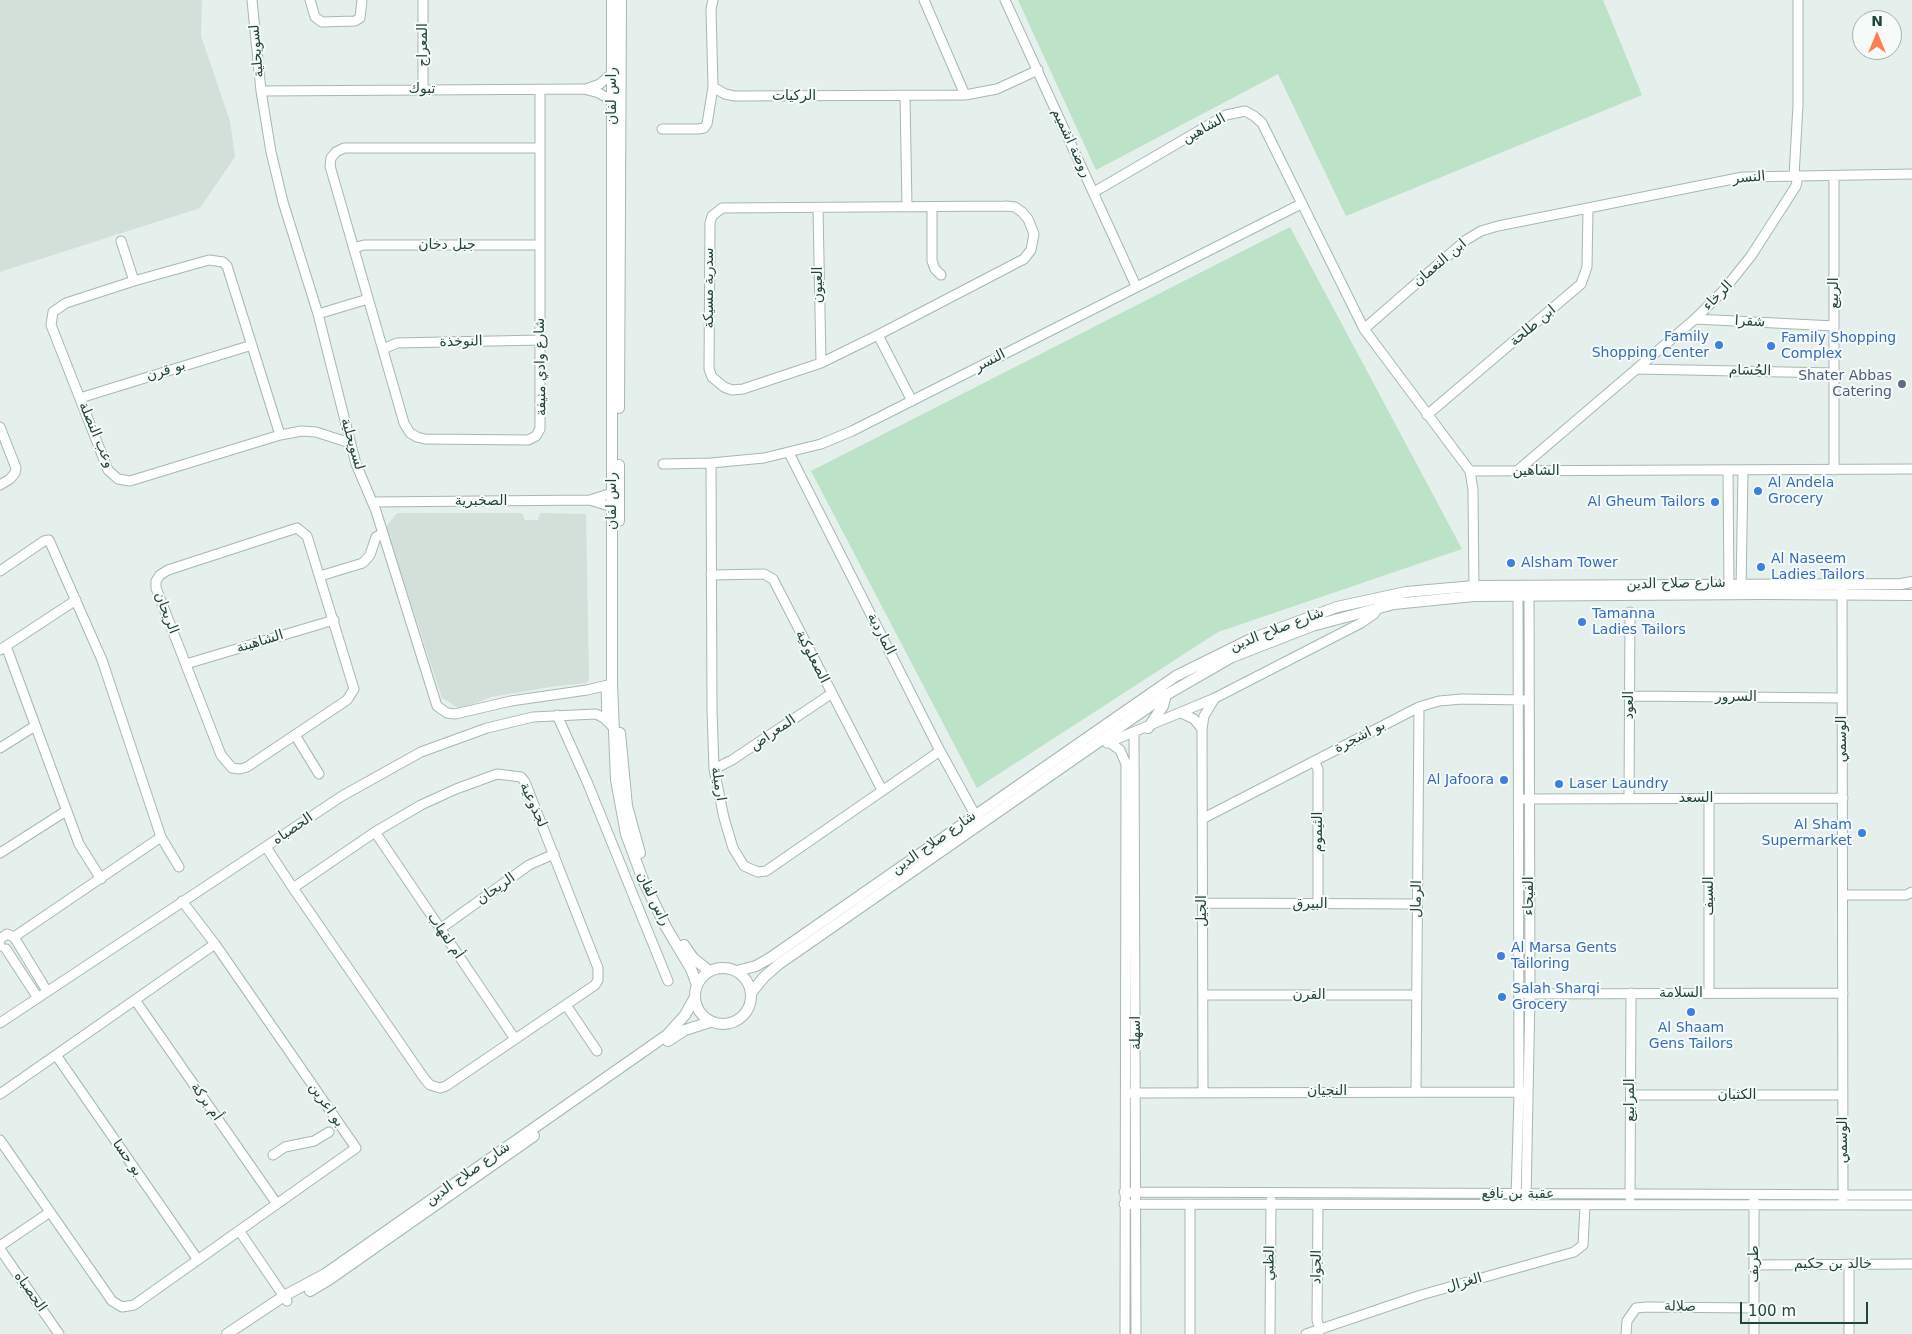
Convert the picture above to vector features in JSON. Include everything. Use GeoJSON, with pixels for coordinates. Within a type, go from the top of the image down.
{"type":"FeatureCollection","features":[{"type":"Feature","properties":{"kind":"street","name":"لسويحلية"},"geometry":{"type":"LineString","coordinates":[[252,0],[261,91],[271,152],[283,202],[318,314],[356,464],[372,502],[437,706],[443,712],[451,714],[535,697],[609,685]]}},
{"type":"Feature","properties":{"kind":"street"},"geometry":{"type":"LineString","coordinates":[[310,0],[315,18],[322,22],[355,21],[360,18],[362,0]]}},
{"type":"Feature","properties":{"kind":"street","name":"المعراج"},"geometry":{"type":"LineString","coordinates":[[423,89],[424,0]]}},
{"type":"Feature","properties":{"kind":"street","name":"راس لفان"},"geometry":{"type":"LineString","coordinates":[[612,0],[610,724],[616,780],[626,834],[642,880],[666,927],[691,969],[697,985]]}},
{"type":"Feature","properties":{"kind":"street","name":"راس لفان"},"geometry":{"type":"LineString","coordinates":[[620,0],[618,611],[622,771],[634,833],[649,879],[687,950],[709,971]]}},
{"type":"Feature","properties":{"kind":"street"},"geometry":{"type":"LineString","coordinates":[[662,129],[704,128],[709,117],[713,87],[711,10],[714,0]]}},
{"type":"Feature","properties":{"kind":"street"},"geometry":{"type":"LineString","coordinates":[[924,0],[965,95]]}},
{"type":"Feature","properties":{"kind":"street","name":"روضة اشميم"},"geometry":{"type":"LineString","coordinates":[[1005,0],[1136,286]]}},
{"type":"Feature","properties":{"kind":"street","name":"الرخاء"},"geometry":{"type":"LineString","coordinates":[[1518,471],[1695,319],[1742,269],[1794,189],[1798,105],[1798,0]]}},
{"type":"Feature","properties":{"kind":"street","name":"الركيات"},"geometry":{"type":"LineString","coordinates":[[713,87],[725,94],[735,96],[965,95],[997,90],[1038,70]]}},
{"type":"Feature","properties":{"kind":"street","name":"تبوك"},"geometry":{"type":"LineString","coordinates":[[261,91],[584,89],[600,84],[612,73]]}},
{"type":"Feature","properties":{"kind":"street","name":"تبوك"},"geometry":{"type":"LineString","coordinates":[[584,89],[599,93],[612,101]]}},
{"type":"Feature","properties":{"kind":"street","name":"شارع وادي منيفة"},"geometry":{"type":"LineString","coordinates":[[540,90],[542,422],[536,436],[528,440],[425,439],[417,437],[410,432],[404,423],[330,166],[331,158],[336,152],[344,148],[540,148]]}},
{"type":"Feature","properties":{"kind":"street"},"geometry":{"type":"LineString","coordinates":[[905,96],[907,207]]}},
{"type":"Feature","properties":{"kind":"street","name":"الشاهين"},"geometry":{"type":"LineString","coordinates":[[1094,192],[1226,115],[1246,111],[1262,123],[1302,204]]}},
{"type":"Feature","properties":{"kind":"street","name":"النسر"},"geometry":{"type":"LineString","coordinates":[[1588,209],[1743,177],[1912,174]]}},
{"type":"Feature","properties":{"kind":"street","name":"الربيع"},"geometry":{"type":"LineString","coordinates":[[1834,176],[1834,470]]}},
{"type":"Feature","properties":{"kind":"street"},"geometry":{"type":"LineString","coordinates":[[1302,204],[1351,307],[1364,329],[1470,471],[1473,490],[1474,591]]}},
{"type":"Feature","properties":{"kind":"street","name":"النسر"},"geometry":{"type":"LineString","coordinates":[[663,464],[711,463],[789,453],[852,431],[1136,286],[1302,204]]}},
{"type":"Feature","properties":{"kind":"street"},"geometry":{"type":"LineString","coordinates":[[932,207],[932,261],[935,269],[941,275]]}},
{"type":"Feature","properties":{"kind":"street","name":"سدرية مسيكة"},"geometry":{"type":"LineString","coordinates":[[932,207],[1015,207],[1028,218],[1031,225],[1034,234],[1031,250],[1024,259],[821,363],[776,379],[732,390],[717,383],[709,369],[710,223],[712,216],[722,208],[932,207]]}},
{"type":"Feature","properties":{"kind":"street","name":"العيون"},"geometry":{"type":"LineString","coordinates":[[818,208],[821,363]]}},
{"type":"Feature","properties":{"kind":"street","name":"ابن النعمان"},"geometry":{"type":"LineString","coordinates":[[1364,329],[1452,250],[1481,231],[1588,209]]}},
{"type":"Feature","properties":{"kind":"street","name":"ابن طلحة"},"geometry":{"type":"LineString","coordinates":[[1427,415],[1581,284],[1587,266],[1588,209]]}},
{"type":"Feature","properties":{"kind":"street"},"geometry":{"type":"LineString","coordinates":[[121,242],[134,281]]}},
{"type":"Feature","properties":{"kind":"street","name":"جبل دخان"},"geometry":{"type":"LineString","coordinates":[[354,248],[364,245],[540,245]]}},
{"type":"Feature","properties":{"kind":"street","name":"وعب النصلة"},"geometry":{"type":"LineString","coordinates":[[280,435],[227,266],[222,262],[209,260],[134,281],[66,303],[53,312],[52,325],[108,470],[118,479],[124,481],[280,435],[309,431],[350,442]]}},
{"type":"Feature","properties":{"kind":"street"},"geometry":{"type":"LineString","coordinates":[[318,314],[368,298]]}},
{"type":"Feature","properties":{"kind":"street","name":"شقرا"},"geometry":{"type":"LineString","coordinates":[[1695,319],[1834,326]]}},
{"type":"Feature","properties":{"kind":"street"},"geometry":{"type":"LineString","coordinates":[[878,335],[912,401]]}},
{"type":"Feature","properties":{"kind":"street","name":"النوخذة"},"geometry":{"type":"LineString","coordinates":[[383,349],[397,343],[541,340]]}},
{"type":"Feature","properties":{"kind":"street","name":"بو قرن"},"geometry":{"type":"LineString","coordinates":[[80,398],[252,345]]}},
{"type":"Feature","properties":{"kind":"street","name":"الحُسَام"},"geometry":{"type":"LineString","coordinates":[[1636,369],[1834,373]]}},
{"type":"Feature","properties":{"kind":"street"},"geometry":{"type":"LineString","coordinates":[[0,427],[16,468],[10,479],[0,485]]}},
{"type":"Feature","properties":{"kind":"street","name":"الماردية"},"geometry":{"type":"LineString","coordinates":[[789,453],[940,751],[974,815],[981,824]]}},
{"type":"Feature","properties":{"kind":"street","name":"ارميلة"},"geometry":{"type":"LineString","coordinates":[[711,463],[714,769],[724,818],[733,848],[744,866],[758,872],[766,870],[940,751]]}},
{"type":"Feature","properties":{"kind":"street","name":"الشاهين"},"geometry":{"type":"LineString","coordinates":[[1470,471],[1912,469]]}},
{"type":"Feature","properties":{"kind":"street"},"geometry":{"type":"LineString","coordinates":[[1728,470],[1729,589]]}},
{"type":"Feature","properties":{"kind":"street"},"geometry":{"type":"LineString","coordinates":[[1741,589],[1742,470]]}},
{"type":"Feature","properties":{"kind":"street","name":"الصخبرية"},"geometry":{"type":"LineString","coordinates":[[372,502],[590,500],[612,493]]}},
{"type":"Feature","properties":{"kind":"street","name":"الصخبرية"},"geometry":{"type":"LineString","coordinates":[[590,500],[612,507]]}},
{"type":"Feature","properties":{"kind":"street","name":"الريحان"},"geometry":{"type":"LineString","coordinates":[[297,528],[307,536],[320,576],[354,684],[352,696],[247,767],[240,769],[232,768],[221,755],[156,588],[160,574],[297,528]]}},
{"type":"Feature","properties":{"kind":"street"},"geometry":{"type":"LineString","coordinates":[[320,576],[363,563],[370,555],[376,537],[382,534]]}},
{"type":"Feature","properties":{"kind":"street"},"geometry":{"type":"LineString","coordinates":[[0,571],[44,541],[49,540],[102,660],[161,837],[180,867]]}},
{"type":"Feature","properties":{"kind":"street","name":"الصعلوكية"},"geometry":{"type":"LineString","coordinates":[[711,575],[764,574],[773,580],[882,790]]}},
{"type":"Feature","properties":{"kind":"street"},"geometry":{"type":"LineString","coordinates":[[1912,583],[1912,589]]}},
{"type":"Feature","properties":{"kind":"street","name":"شارع صلاح الدين"},"geometry":{"type":"LineString","coordinates":[[737,971],[756,966],[770,958],[1157,688],[1193,666],[1271,630],[1337,607],[1474,591],[1842,588],[1912,583]]}},
{"type":"Feature","properties":{"kind":"street","name":"شارع صلاح الدين"},"geometry":{"type":"LineString","coordinates":[[1842,588],[1912,595]]}},
{"type":"Feature","properties":{"kind":"street","name":"الوسمي"},"geometry":{"type":"LineString","coordinates":[[1842,588],[1843,1205]]}},
{"type":"Feature","properties":{"kind":"street","name":"الفيحاء"},"geometry":{"type":"LineString","coordinates":[[1518,591],[1519,700],[1530,994],[1523,1092],[1521,1206]]}},
{"type":"Feature","properties":{"kind":"street","name":"الفيحاء"},"geometry":{"type":"LineString","coordinates":[[1523,1092],[1519,994],[1524,799],[1530,700],[1529,591]]}},
{"type":"Feature","properties":{"kind":"street"},"geometry":{"type":"LineString","coordinates":[[76,600],[3,648],[35,726],[79,844],[101,879]]}},
{"type":"Feature","properties":{"kind":"street","name":"شارع صلاح الدين"},"geometry":{"type":"LineString","coordinates":[[752,993],[764,977],[779,964],[1166,695],[1217,665],[1283,636],[1378,602]]}},
{"type":"Feature","properties":{"kind":"street","name":"شارع صلاح الدين"},"geometry":{"type":"LineString","coordinates":[[1090,748],[1148,728],[1215,698],[1361,623],[1378,602]]}},
{"type":"Feature","properties":{"kind":"street","name":"العود"},"geometry":{"type":"LineString","coordinates":[[1629,798],[1630,612]]}},
{"type":"Feature","properties":{"kind":"street","name":"الشاهينة"},"geometry":{"type":"LineString","coordinates":[[186,664],[334,620]]}},
{"type":"Feature","properties":{"kind":"street"},"geometry":{"type":"LineString","coordinates":[[1148,728],[1163,706],[1166,695],[1164,690],[1157,688]]}},
{"type":"Feature","properties":{"kind":"street","name":"المعراض"},"geometry":{"type":"LineString","coordinates":[[714,769],[732,760],[831,694]]}},
{"type":"Feature","properties":{"kind":"street","name":"السرور"},"geometry":{"type":"LineString","coordinates":[[1630,696],[1842,698]]}},
{"type":"Feature","properties":{"kind":"street","name":"الجيل"},"geometry":{"type":"LineString","coordinates":[[1203,1092],[1202,729],[1207,710],[1215,698]]}},
{"type":"Feature","properties":{"kind":"street","name":"بو اشجرة"},"geometry":{"type":"LineString","coordinates":[[1202,818],[1419,707],[1439,701],[1530,700]]}},
{"type":"Feature","properties":{"kind":"street","name":"الرمال"},"geometry":{"type":"LineString","coordinates":[[1416,1090],[1419,707]]}},
{"type":"Feature","properties":{"kind":"street"},"geometry":{"type":"LineString","coordinates":[[1181,713],[1194,719],[1202,729]]}},
{"type":"Feature","properties":{"kind":"street","name":"الحصباه"},"geometry":{"type":"LineString","coordinates":[[0,1023],[342,796],[421,752],[487,728],[557,715],[596,714],[610,724]]}},
{"type":"Feature","properties":{"kind":"street","name":"راس لفان"},"geometry":{"type":"LineString","coordinates":[[557,715],[588,784],[668,981]]}},
{"type":"Feature","properties":{"kind":"street"},"geometry":{"type":"LineString","coordinates":[[0,748],[35,726]]}},
{"type":"Feature","properties":{"kind":"street","name":"اسهلة"},"geometry":{"type":"LineString","coordinates":[[1134,732],[1136,1334]]}},
{"type":"Feature","properties":{"kind":"street"},"geometry":{"type":"LineString","coordinates":[[294,735],[319,774]]}},
{"type":"Feature","properties":{"kind":"street","name":"اسهلة"},"geometry":{"type":"LineString","coordinates":[[1110,742],[1120,750],[1126,764],[1125,1334]]}},
{"type":"Feature","properties":{"kind":"street","name":"الثيموم"},"geometry":{"type":"LineString","coordinates":[[1314,761],[1318,769],[1318,904]]}},
{"type":"Feature","properties":{"kind":"street","name":"لجذوعية"},"geometry":{"type":"LineString","coordinates":[[266,847],[293,888],[430,1085],[440,1088],[446,1086],[595,985],[600,975],[554,854],[525,782],[521,777],[497,774],[456,789],[421,805],[375,832],[293,888]]}},
{"type":"Feature","properties":{"kind":"street","name":"السيف"},"geometry":{"type":"LineString","coordinates":[[1708,993],[1709,798]]}},
{"type":"Feature","properties":{"kind":"street","name":"السعد"},"geometry":{"type":"LineString","coordinates":[[1524,799],[1843,798]]}},
{"type":"Feature","properties":{"kind":"street"},"geometry":{"type":"LineString","coordinates":[[0,854],[66,811]]}},
{"type":"Feature","properties":{"kind":"street","name":"أم لقهاب"},"geometry":{"type":"LineString","coordinates":[[375,832],[515,1039]]}},
{"type":"Feature","properties":{"kind":"street"},"geometry":{"type":"LineString","coordinates":[[14,939],[161,837]]}},
{"type":"Feature","properties":{"kind":"street","name":"الريحان"},"geometry":{"type":"LineString","coordinates":[[440,929],[529,865],[554,854]]}},
{"type":"Feature","properties":{"kind":"street"},"geometry":{"type":"LineString","coordinates":[[1843,895],[1910,896]]}},
{"type":"Feature","properties":{"kind":"street","name":"بو اعرين"},"geometry":{"type":"LineString","coordinates":[[0,1140],[112,1301],[122,1307],[134,1305],[240,1232],[356,1148],[334,1129],[215,944],[182,901]]}},
{"type":"Feature","properties":{"kind":"street","name":"البيرق"},"geometry":{"type":"LineString","coordinates":[[1202,903],[1417,904]]}},
{"type":"Feature","properties":{"kind":"street"},"geometry":{"type":"LineString","coordinates":[[1,941],[11,935],[48,991]]}},
{"type":"Feature","properties":{"kind":"street"},"geometry":{"type":"LineString","coordinates":[[1,941],[14,946],[14,939]]}},
{"type":"Feature","properties":{"kind":"street"},"geometry":{"type":"LineString","coordinates":[[1,941],[38,998]]}},
{"type":"Feature","properties":{"kind":"street"},"geometry":{"type":"LineString","coordinates":[[0,1094],[215,944]]}},
{"type":"Feature","properties":{"kind":"street"},"geometry":{"type":"LineString","coordinates":[[726,968],[737,971],[747,980],[752,993],[750,1007],[742,1018],[727,1024],[710,1022],[699,1011],[695,997],[697,985],[709,971],[726,968]]}},
{"type":"Feature","properties":{"kind":"street","name":"المرابيع"},"geometry":{"type":"LineString","coordinates":[[1630,1206],[1631,993]]}},
{"type":"Feature","properties":{"kind":"street","name":"السلامة"},"geometry":{"type":"LineString","coordinates":[[1519,994],[1843,993]]}},
{"type":"Feature","properties":{"kind":"street","name":"القرن"},"geometry":{"type":"LineString","coordinates":[[1203,995],[1416,995]]}},
{"type":"Feature","properties":{"kind":"street","name":"شارع صلاح الدين"},"geometry":{"type":"LineString","coordinates":[[227,1334],[325,1274],[667,1035],[686,1015],[695,997]]}},
{"type":"Feature","properties":{"kind":"street","name":"أم بركة"},"geometry":{"type":"LineString","coordinates":[[135,1000],[277,1204]]}},
{"type":"Feature","properties":{"kind":"street"},"geometry":{"type":"LineString","coordinates":[[566,1005],[598,1051]]}},
{"type":"Feature","properties":{"kind":"street","name":"شارع صلاح الدين"},"geometry":{"type":"LineString","coordinates":[[238,1334],[285,1298],[330,1280],[678,1034],[710,1022]]}},
{"type":"Feature","properties":{"kind":"street","name":"بو حسا"},"geometry":{"type":"LineString","coordinates":[[56,1055],[198,1260]]}},
{"type":"Feature","properties":{"kind":"street","name":"النجيان"},"geometry":{"type":"LineString","coordinates":[[1125,1093],[1416,1090],[1523,1092]]}},
{"type":"Feature","properties":{"kind":"street","name":"الكثبان"},"geometry":{"type":"LineString","coordinates":[[1630,1095],[1843,1095]]}},
{"type":"Feature","properties":{"kind":"street"},"geometry":{"type":"LineString","coordinates":[[273,1154],[288,1146],[314,1141],[334,1129]]}},
{"type":"Feature","properties":{"kind":"street","name":"عقبة بن نافع"},"geometry":{"type":"LineString","coordinates":[[1124,1192],[1912,1195]]}},
{"type":"Feature","properties":{"kind":"street","name":"الظبي"},"geometry":{"type":"LineString","coordinates":[[1270,1192],[1270,1334]]}},
{"type":"Feature","properties":{"kind":"street","name":"طريف"},"geometry":{"type":"LineString","coordinates":[[1754,1194],[1754,1334]]}},
{"type":"Feature","properties":{"kind":"street"},"geometry":{"type":"LineString","coordinates":[[1883,1195],[1883,1205]]}},
{"type":"Feature","properties":{"kind":"street","name":"عقبة بن نافع"},"geometry":{"type":"LineString","coordinates":[[1124,1204],[1912,1205]]}},
{"type":"Feature","properties":{"kind":"street"},"geometry":{"type":"LineString","coordinates":[[1190,1204],[1190,1334]]}},
{"type":"Feature","properties":{"kind":"street","name":"الجواد"},"geometry":{"type":"LineString","coordinates":[[1318,1205],[1317,1320],[1320,1330]]}},
{"type":"Feature","properties":{"kind":"street","name":"الغزال"},"geometry":{"type":"LineString","coordinates":[[1306,1334],[1421,1295],[1574,1252],[1584,1244],[1585,1206]]}},
{"type":"Feature","properties":{"kind":"street"},"geometry":{"type":"LineString","coordinates":[[0,1248],[50,1212]]}},
{"type":"Feature","properties":{"kind":"street"},"geometry":{"type":"LineString","coordinates":[[240,1232],[285,1298]]}},
{"type":"Feature","properties":{"kind":"street","name":"الحصباه"},"geometry":{"type":"LineString","coordinates":[[0,1248],[59,1334]]}},
{"type":"Feature","properties":{"kind":"street"},"geometry":{"type":"LineString","coordinates":[[1849,1264],[1849,1334]]}},
{"type":"Feature","properties":{"kind":"street","name":"خالد بن حكيم"},"geometry":{"type":"LineString","coordinates":[[1754,1265],[1912,1264]]}},
{"type":"Feature","properties":{"kind":"street","name":"صلالة"},"geometry":{"type":"LineString","coordinates":[[1626,1334],[1627,1321],[1636,1308],[1646,1306],[1754,1308]]}},
{"type":"Feature","properties":{"kind":"shaded area"},"geometry":{"type":"Polygon","coordinates":[[[0,0],[202,0],[201,36],[230,121],[235,157],[200,208],[0,272],[0,0]]]}},
{"type":"Feature","properties":{"kind":"shaded area"},"geometry":{"type":"Polygon","coordinates":[[[397,513],[522,513],[525,520],[538,520],[540,513],[586,514],[589,680],[586,683],[491,697],[460,709],[442,698],[386,527],[397,513]]]}},
{"type":"Feature","properties":{"kind":"green space"},"geometry":{"type":"Polygon","coordinates":[[[1018,0],[1603,0],[1642,95],[1346,216],[1278,74],[1096,170],[1018,0]]]}},
{"type":"Feature","properties":{"kind":"green space"},"geometry":{"type":"Polygon","coordinates":[[[1290,227],[1462,549],[1218,632],[977,788],[811,471],[1290,227]]]}},
{"type":"Feature","properties":{"kind":"place","name":"Family Shopping Center"},"geometry":{"type":"Point","coordinates":[1719,345]}},
{"type":"Feature","properties":{"kind":"place","name":"Family Shopping Complex"},"geometry":{"type":"Point","coordinates":[1771,346]}},
{"type":"Feature","properties":{"kind":"place","name":"Shater Abbas Catering"},"geometry":{"type":"Point","coordinates":[1902,384]}},
{"type":"Feature","properties":{"kind":"place","name":"Al Andela Grocery"},"geometry":{"type":"Point","coordinates":[1758,491]}},
{"type":"Feature","properties":{"kind":"place","name":"Al Gheum Tailors"},"geometry":{"type":"Point","coordinates":[1715,502]}},
{"type":"Feature","properties":{"kind":"place","name":"Alsham Tower"},"geometry":{"type":"Point","coordinates":[1511,563]}},
{"type":"Feature","properties":{"kind":"place","name":"Al Naseem Ladies Tailors"},"geometry":{"type":"Point","coordinates":[1761,567]}},
{"type":"Feature","properties":{"kind":"place","name":"Tamanna Ladies Tailors"},"geometry":{"type":"Point","coordinates":[1582,622]}},
{"type":"Feature","properties":{"kind":"place","name":"Al Jafoora"},"geometry":{"type":"Point","coordinates":[1504,780]}},
{"type":"Feature","properties":{"kind":"place","name":"Laser Laundry"},"geometry":{"type":"Point","coordinates":[1559,784]}},
{"type":"Feature","properties":{"kind":"place","name":"Al Sham Supermarket"},"geometry":{"type":"Point","coordinates":[1862,833]}},
{"type":"Feature","properties":{"kind":"place","name":"Al Marsa Gents Tailoring"},"geometry":{"type":"Point","coordinates":[1501,956]}},
{"type":"Feature","properties":{"kind":"place","name":"Salah Sharqi Grocery"},"geometry":{"type":"Point","coordinates":[1502,997]}},
{"type":"Feature","properties":{"kind":"place","name":"Al Shaam Gens Tailors"},"geometry":{"type":"Point","coordinates":[1691,1012]}}]}
